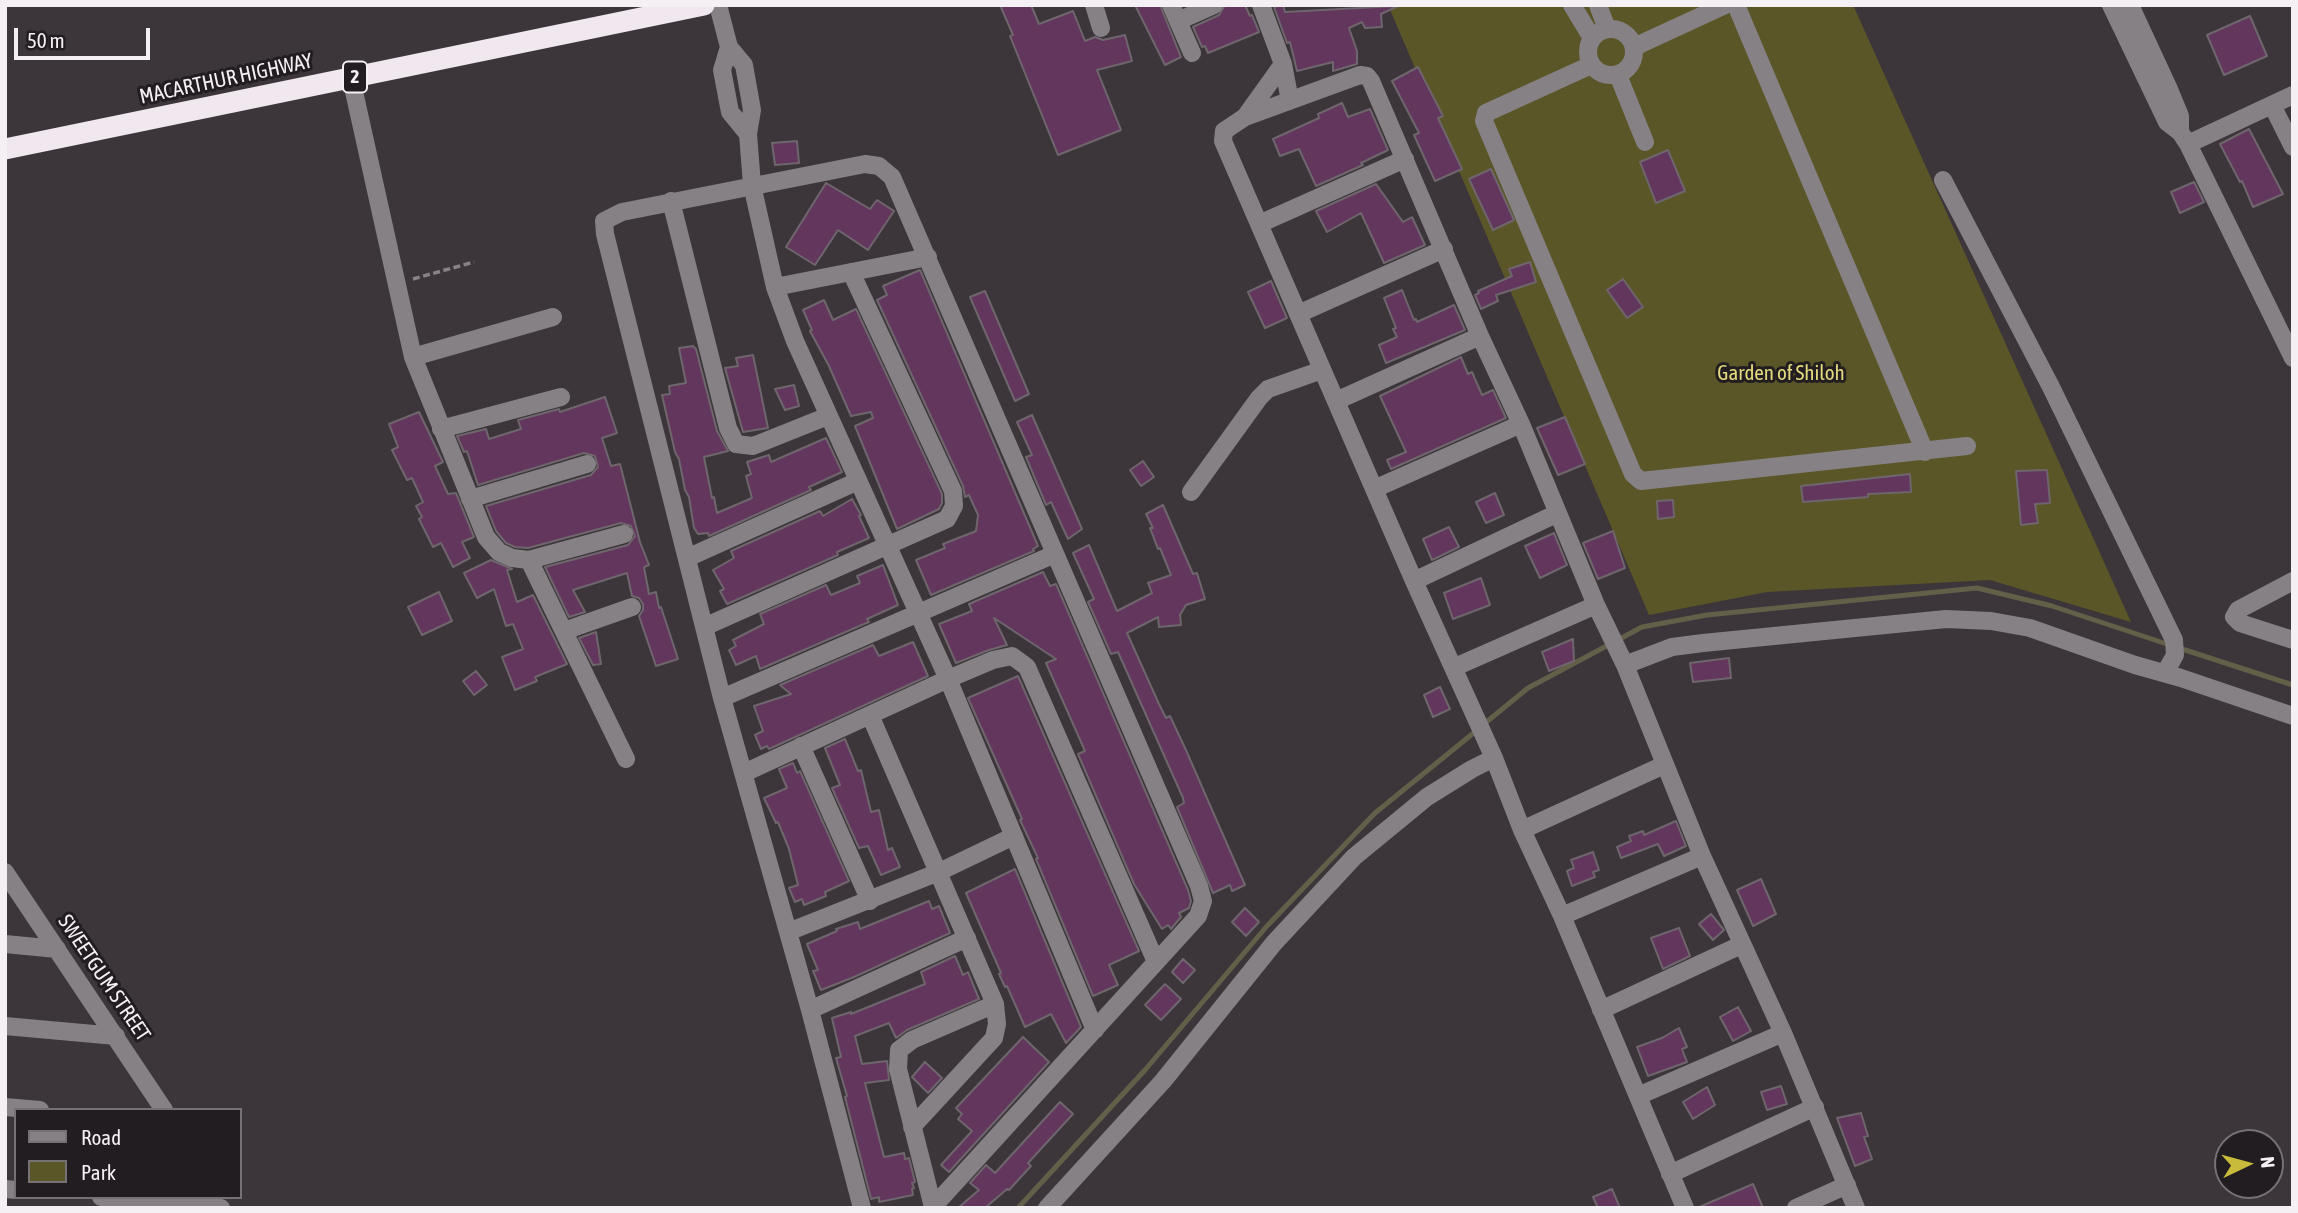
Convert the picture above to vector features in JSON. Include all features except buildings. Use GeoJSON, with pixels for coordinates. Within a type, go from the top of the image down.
{"type":"FeatureCollection","features":[{"type":"Feature","properties":{"kind":"highway","name":"MACARTHUR HIGHWAY"},"geometry":{"type":"LineString","coordinates":[[5,149],[704,5]]}},
{"type":"Feature","properties":{"kind":"street"},"geometry":{"type":"LineString","coordinates":[[718,5],[729,47],[744,65],[749,86],[752,110],[748,134],[752,185],[775,287],[828,416],[948,679],[1095,1030]]}},
{"type":"Feature","properties":{"kind":"street"},"geometry":{"type":"LineString","coordinates":[[1094,5],[1101,28]]}},
{"type":"Feature","properties":{"kind":"street"},"geometry":{"type":"LineString","coordinates":[[1192,53],[1175,13],[1214,5]]}},
{"type":"Feature","properties":{"kind":"street"},"geometry":{"type":"LineString","coordinates":[[1261,5],[1283,64],[1290,101]]}},
{"type":"Feature","properties":{"kind":"street"},"geometry":{"type":"LineString","coordinates":[[1573,5],[1600,34]]}},
{"type":"Feature","properties":{"kind":"street"},"geometry":{"type":"LineString","coordinates":[[1598,5],[1600,34]]}},
{"type":"Feature","properties":{"kind":"street"},"geometry":{"type":"LineString","coordinates":[[1634,47],[1725,5]]}},
{"type":"Feature","properties":{"kind":"street"},"geometry":{"type":"LineString","coordinates":[[1736,5],[1925,452]]}},
{"type":"Feature","properties":{"kind":"street"},"geometry":{"type":"LineString","coordinates":[[2111,5],[2140,47]]}},
{"type":"Feature","properties":{"kind":"street"},"geometry":{"type":"LineString","coordinates":[[2130,5],[2140,47],[2166,122],[2184,138],[2293,358]]}},
{"type":"Feature","properties":{"kind":"street"},"geometry":{"type":"LineString","coordinates":[[1614,29],[1627,35],[1634,47],[1633,61],[1618,75],[1603,75],[1591,65],[1587,51],[1600,34],[1614,29]]}},
{"type":"Feature","properties":{"kind":"street"},"geometry":{"type":"LineString","coordinates":[[1245,117],[1283,64]]}},
{"type":"Feature","properties":{"kind":"street"},"geometry":{"type":"LineString","coordinates":[[1591,65],[1486,113],[1484,121],[1633,474],[1642,481],[1967,446]]}},
{"type":"Feature","properties":{"kind":"street"},"geometry":{"type":"LineString","coordinates":[[1685,1208],[1562,916],[1522,830],[1455,667],[1414,581],[1223,141],[1224,131],[1245,117],[1360,75],[1367,76],[1405,159],[1480,336],[1521,424],[1596,605],[1625,666],[1702,856],[1783,1032],[1856,1208]]}},
{"type":"Feature","properties":{"kind":"street"},"geometry":{"type":"LineString","coordinates":[[1618,75],[1644,142]]}},
{"type":"Feature","properties":{"kind":"street"},"geometry":{"type":"LineString","coordinates":[[351,78],[413,357],[486,537],[499,552],[512,558],[529,560],[624,534]]}},
{"type":"Feature","properties":{"kind":"street"},"geometry":{"type":"LineString","coordinates":[[2184,138],[2293,95]]}},
{"type":"Feature","properties":{"kind":"street"},"geometry":{"type":"LineString","coordinates":[[2272,105],[2293,147]]}},
{"type":"Feature","properties":{"kind":"street"},"geometry":{"type":"LineString","coordinates":[[1259,224],[1405,159]]}},
{"type":"Feature","properties":{"kind":"street"},"geometry":{"type":"LineString","coordinates":[[862,1208],[789,932],[722,698],[608,248],[604,221],[622,212],[671,201],[864,164],[879,166],[892,177],[1194,873],[1203,901],[1198,916],[933,1207]]}},
{"type":"Feature","properties":{"kind":"street"},"geometry":{"type":"LineString","coordinates":[[1943,180],[2051,387],[2174,640],[2175,655],[2165,673]]}},
{"type":"Feature","properties":{"kind":"street"},"geometry":{"type":"LineString","coordinates":[[671,201],[728,428],[736,444],[753,446],[828,416]]}},
{"type":"Feature","properties":{"kind":"street"},"geometry":{"type":"LineString","coordinates":[[1298,314],[1444,249]]}},
{"type":"Feature","properties":{"kind":"street"},"geometry":{"type":"LineString","coordinates":[[775,287],[928,257]]}},
{"type":"Feature","properties":{"kind":"street"},"geometry":{"type":"LineString","coordinates":[[704,627],[947,519],[954,506],[953,491],[851,272]]}},
{"type":"Feature","properties":{"kind":"street"},"geometry":{"type":"LineString","coordinates":[[413,357],[553,317]]}},
{"type":"Feature","properties":{"kind":"street"},"geometry":{"type":"LineString","coordinates":[[1336,401],[1480,336]]}},
{"type":"Feature","properties":{"kind":"street"},"geometry":{"type":"LineString","coordinates":[[1191,492],[1268,389],[1322,370]]}},
{"type":"Feature","properties":{"kind":"street"},"geometry":{"type":"LineString","coordinates":[[441,429],[561,397]]}},
{"type":"Feature","properties":{"kind":"street"},"geometry":{"type":"LineString","coordinates":[[1374,489],[1521,424]]}},
{"type":"Feature","properties":{"kind":"street"},"geometry":{"type":"LineString","coordinates":[[470,499],[587,464]]}},
{"type":"Feature","properties":{"kind":"street"},"geometry":{"type":"LineString","coordinates":[[687,558],[858,481]]}},
{"type":"Feature","properties":{"kind":"street"},"geometry":{"type":"LineString","coordinates":[[1414,581],[1558,513]]}},
{"type":"Feature","properties":{"kind":"street"},"geometry":{"type":"LineString","coordinates":[[722,698],[1055,554]]}},
{"type":"Feature","properties":{"kind":"street"},"geometry":{"type":"LineString","coordinates":[[529,560],[626,759]]}},
{"type":"Feature","properties":{"kind":"street"},"geometry":{"type":"LineString","coordinates":[[2293,581],[2238,610],[2234,617],[2240,623],[2293,640]]}},
{"type":"Feature","properties":{"kind":"street"},"geometry":{"type":"LineString","coordinates":[[1455,667],[1596,605]]}},
{"type":"Feature","properties":{"kind":"street"},"geometry":{"type":"LineString","coordinates":[[564,631],[632,607]]}},
{"type":"Feature","properties":{"kind":"street"},"geometry":{"type":"LineString","coordinates":[[1625,666],[1672,648],[1703,643],[1946,619],[1992,621],[2030,628],[2135,666],[2165,673],[2293,716]]}},
{"type":"Feature","properties":{"kind":"street"},"geometry":{"type":"LineString","coordinates":[[744,773],[948,679],[993,660],[1012,656],[1027,667],[1156,962]]}},
{"type":"Feature","properties":{"kind":"street"},"geometry":{"type":"LineString","coordinates":[[870,715],[995,1004],[997,1024],[994,1038],[912,1127]]}},
{"type":"Feature","properties":{"kind":"street"},"geometry":{"type":"LineString","coordinates":[[801,746],[870,901]]}},
{"type":"Feature","properties":{"kind":"street"},"geometry":{"type":"LineString","coordinates":[[1047,1208],[1163,1081],[1273,943],[1354,857],[1427,797],[1494,758]]}},
{"type":"Feature","properties":{"kind":"street"},"geometry":{"type":"LineString","coordinates":[[1522,830],[1664,765]]}},
{"type":"Feature","properties":{"kind":"street"},"geometry":{"type":"LineString","coordinates":[[789,932],[939,872],[1014,836]]}},
{"type":"Feature","properties":{"kind":"street"},"geometry":{"type":"LineString","coordinates":[[1562,916],[1702,856]]}},
{"type":"Feature","properties":{"kind":"street","name":"SWEETGUM STREET"},"geometry":{"type":"LineString","coordinates":[[5,872],[163,1108]]}},
{"type":"Feature","properties":{"kind":"street"},"geometry":{"type":"LineString","coordinates":[[810,1010],[967,938]]}},
{"type":"Feature","properties":{"kind":"street"},"geometry":{"type":"LineString","coordinates":[[5,944],[57,949]]}},
{"type":"Feature","properties":{"kind":"street"},"geometry":{"type":"LineString","coordinates":[[1601,1010],[1741,945]]}},
{"type":"Feature","properties":{"kind":"street"},"geometry":{"type":"LineString","coordinates":[[933,1207],[898,1069],[899,1050],[912,1040],[995,1004]]}},
{"type":"Feature","properties":{"kind":"street"},"geometry":{"type":"LineString","coordinates":[[5,1026],[116,1036]]}},
{"type":"Feature","properties":{"kind":"street"},"geometry":{"type":"LineString","coordinates":[[1638,1096],[1783,1032]]}},
{"type":"Feature","properties":{"kind":"street"},"geometry":{"type":"LineString","coordinates":[[1670,1174],[1815,1107]]}},
{"type":"Feature","properties":{"kind":"street"},"geometry":{"type":"LineString","coordinates":[[1796,1208],[1847,1185]]}},
{"type":"Feature","properties":{"kind":"street"},"geometry":{"type":"LineString","coordinates":[[123,1199],[221,1208]]}},
{"type":"Feature","properties":{"kind":"path"},"geometry":{"type":"LineString","coordinates":[[397,284],[474,262]]}},
{"type":"Feature","properties":{"kind":"green space","name":"Garden of Shiloh"},"geometry":{"type":"Polygon","coordinates":[[[1388,5],[1853,5],[2131,622],[1990,580],[1767,592],[1649,615],[1388,5]]]}},
{"type":"Feature","properties":{"kind":"waterway"},"geometry":{"type":"LineString","coordinates":[[1484,724],[1528,688],[1642,627],[1707,615],[1977,588],[2052,606],[2170,645]]}},
{"type":"Feature","properties":{"kind":"waterway"},"geometry":{"type":"LineString","coordinates":[[2179,648],[2293,685]]}},
{"type":"Feature","properties":{"kind":"waterway"},"geometry":{"type":"LineString","coordinates":[[1018,1208],[1145,1070],[1267,926],[1375,813],[1476,731]]}}]}
